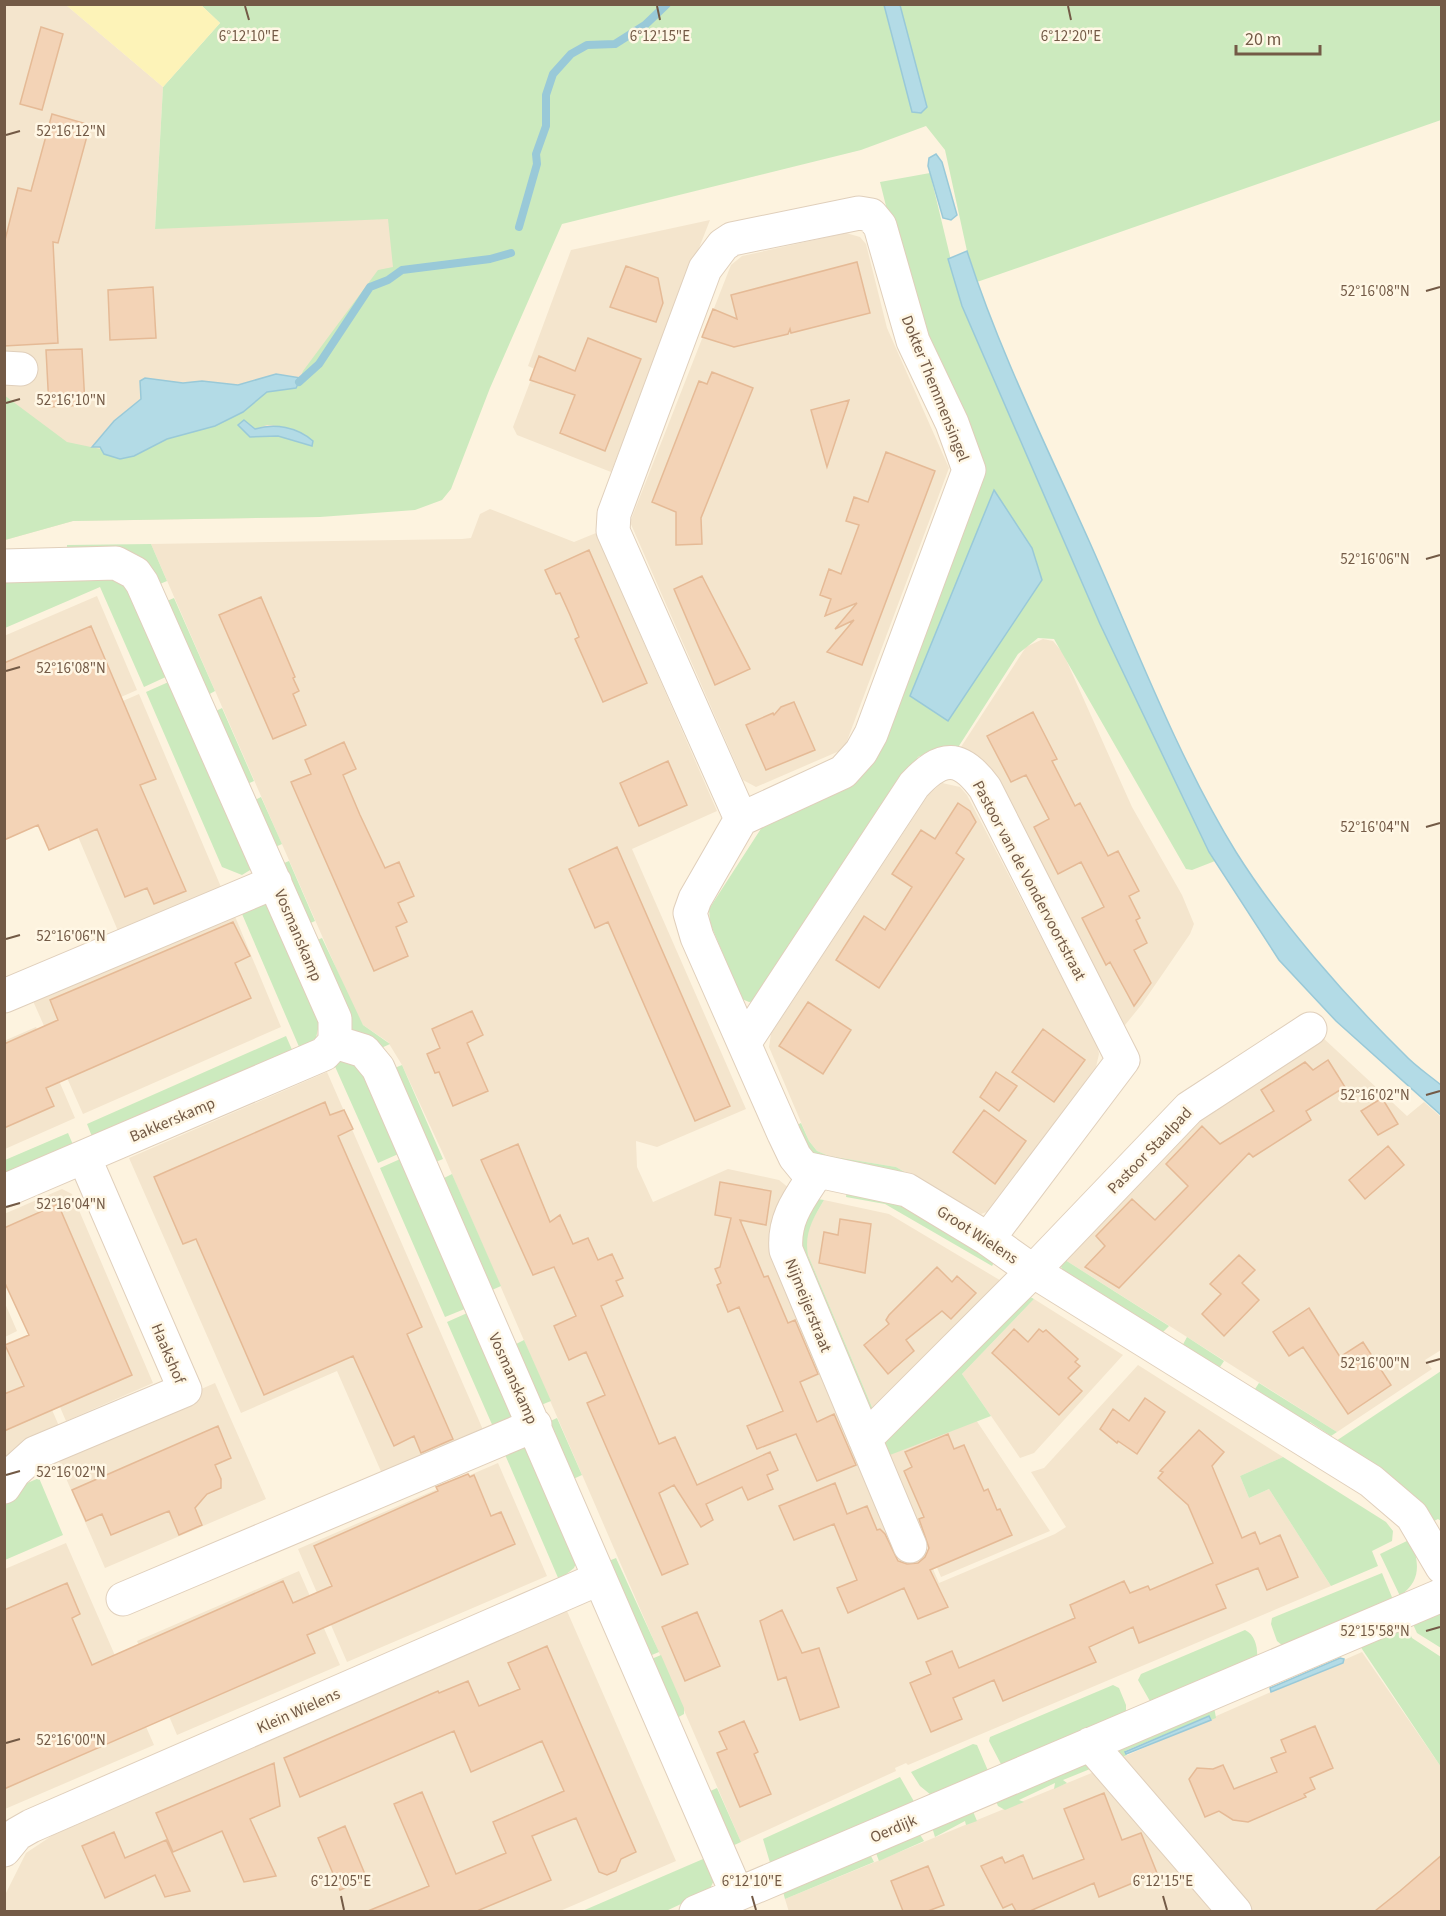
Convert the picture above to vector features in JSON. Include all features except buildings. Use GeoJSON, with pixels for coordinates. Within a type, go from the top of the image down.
{"type":"FeatureCollection","features":[{"type":"Feature","properties":{"kind":"street","name":"Dokter Themmensingel"},"geometry":{"type":"LineString","coordinates":[[859,213],[871,215],[880,226],[913,341],[952,423],[969,470],[871,734],[861,752],[843,772],[741,819],[613,531],[614,514],[705,269],[723,245],[732,239],[859,213]]}},
{"type":"Feature","properties":{"kind":"street","name":"Vosmanskamp"},"geometry":{"type":"LineString","coordinates":[[4,566],[116,563],[135,573],[142,584],[335,1019],[335,1042],[364,1051],[378,1068],[535,1425],[598,1579],[737,1894]]}},
{"type":"Feature","properties":{"kind":"street","name":"Pastoor van de Vondervoortstraat"},"geometry":{"type":"LineString","coordinates":[[745,1041],[914,785],[928,770],[942,764],[958,763],[971,770],[985,788],[1124,1060],[988,1239]]}},
{"type":"Feature","properties":{"kind":"street","name":"Groot Wielens"},"geometry":{"type":"LineString","coordinates":[[741,819],[702,883],[690,913],[697,937],[795,1157],[804,1168],[891,1184],[907,1190],[988,1239],[1033,1270],[1371,1482],[1413,1516],[1442,1567]]}},
{"type":"Feature","properties":{"kind":"street","name":"Vosmanskamp"},"geometry":{"type":"LineString","coordinates":[[4,996],[275,882]]}},
{"type":"Feature","properties":{"kind":"street","name":"Pastoor Staalpad"},"geometry":{"type":"LineString","coordinates":[[1033,1270],[1189,1108],[1310,1029]]}},
{"type":"Feature","properties":{"kind":"street","name":"Bakkerskamp"},"geometry":{"type":"LineString","coordinates":[[4,1191],[324,1054],[335,1042]]}},
{"type":"Feature","properties":{"kind":"street","name":"Haakshof"},"geometry":{"type":"LineString","coordinates":[[4,1487],[14,1472],[35,1453],[185,1390],[84,1157]]}},
{"type":"Feature","properties":{"kind":"street","name":"Nijmeijerstraat"},"geometry":{"type":"LineString","coordinates":[[817,1172],[789,1214],[784,1233],[786,1250],[910,1546]]}},
{"type":"Feature","properties":{"kind":"street"},"geometry":{"type":"LineString","coordinates":[[865,1439],[1033,1270]]}},
{"type":"Feature","properties":{"kind":"street"},"geometry":{"type":"LineString","coordinates":[[123,1599],[535,1425]]}},
{"type":"Feature","properties":{"kind":"street","name":"Klein Wielens"},"geometry":{"type":"LineString","coordinates":[[4,1850],[17,1834],[31,1826],[598,1579]]}},
{"type":"Feature","properties":{"kind":"street","name":"Oerdijk"},"geometry":{"type":"LineString","coordinates":[[696,1911],[1442,1595]]}},
{"type":"Feature","properties":{"kind":"street"},"geometry":{"type":"LineString","coordinates":[[1090,1744],[1235,1911]]}},
{"type":"Feature","properties":{"kind":"shaded area"},"geometry":{"type":"Polygon","coordinates":[[[5,5],[66,5],[163,87],[155,228],[514,213],[320,517],[73,521],[5,540],[5,5]]]}},
{"type":"Feature","properties":{"kind":"shaded area"},"geometry":{"type":"Polygon","coordinates":[[[710,220],[611,472],[517,435],[513,427],[535,369],[528,366],[571,250],[710,220]]]}},
{"type":"Feature","properties":{"kind":"shaded area"},"geometry":{"type":"Polygon","coordinates":[[[846,233],[860,237],[866,244],[887,328],[949,468],[844,749],[756,787],[743,780],[630,522],[731,265],[742,256],[846,233]]]}},
{"type":"Feature","properties":{"kind":"shaded area"},"geometry":{"type":"Polygon","coordinates":[[[490,509],[574,542],[596,533],[717,811],[632,849],[746,1109],[657,1147],[636,1141],[637,1167],[653,1202],[728,1169],[779,1180],[795,1193],[782,1216],[939,1583],[1055,1534],[1066,1527],[1031,1472],[1044,1468],[1138,1365],[1283,1457],[1240,1476],[1249,1498],[1269,1489],[1331,1586],[908,1765],[906,1763],[895,1768],[896,1771],[741,1842],[445,1158],[402,1065],[388,1042],[363,1025],[350,1000],[151,544],[462,539],[471,538],[480,514],[490,509]]]}},
{"type":"Feature","properties":{"kind":"shaded area"},"geometry":{"type":"Polygon","coordinates":[[[97,596],[137,690],[48,729],[5,744],[4,636],[97,596]]]}},
{"type":"Feature","properties":{"kind":"shaded area"},"geometry":{"type":"Polygon","coordinates":[[[1043,639],[1053,641],[1063,653],[1132,807],[1182,895],[1194,924],[1190,934],[1142,1004],[1121,1030],[959,750],[1026,647],[1043,639]]]}},
{"type":"Feature","properties":{"kind":"shaded area"},"geometry":{"type":"Polygon","coordinates":[[[139,694],[221,887],[118,931],[71,820],[44,735],[139,694]]]}},
{"type":"Feature","properties":{"kind":"shaded area"},"geometry":{"type":"Polygon","coordinates":[[[942,783],[960,787],[967,795],[1097,1045],[1099,1054],[1096,1067],[992,1210],[981,1214],[896,1167],[829,1156],[817,1151],[809,1141],[769,1047],[771,1034],[929,794],[942,783]]]}},
{"type":"Feature","properties":{"kind":"shaded area"},"geometry":{"type":"Polygon","coordinates":[[[234,914],[281,1027],[83,1114],[33,1001],[234,914]]]}},
{"type":"Feature","properties":{"kind":"shaded area"},"geometry":{"type":"Polygon","coordinates":[[[36,1027],[75,1118],[5,1149],[4,1041],[36,1027]]]}},
{"type":"Feature","properties":{"kind":"shaded area"},"geometry":{"type":"Polygon","coordinates":[[[1321,1036],[1407,1116],[1424,1102],[1441,1117],[1441,1350],[1425,1360],[1432,1369],[1337,1432],[1062,1258],[1189,1120],[1321,1036]]]}},
{"type":"Feature","properties":{"kind":"shaded area"},"geometry":{"type":"Polygon","coordinates":[[[327,1072],[484,1432],[383,1476],[337,1371],[241,1413],[129,1158],[327,1072]]]}},
{"type":"Feature","properties":{"kind":"shaded area"},"geometry":{"type":"Polygon","coordinates":[[[62,1189],[72,1194],[153,1383],[66,1421],[5,1280],[4,1214],[62,1189]]]}},
{"type":"Feature","properties":{"kind":"shaded area"},"geometry":{"type":"Polygon","coordinates":[[[824,1200],[889,1214],[1003,1282],[874,1412],[808,1255],[805,1240],[809,1226],[824,1200]]]}},
{"type":"Feature","properties":{"kind":"shaded area"},"geometry":{"type":"Polygon","coordinates":[[[1034,1299],[1123,1355],[1034,1453],[1020,1458],[962,1374],[1034,1299]]]}},
{"type":"Feature","properties":{"kind":"shaded area"},"geometry":{"type":"Polygon","coordinates":[[[4,1301],[17,1331],[5,1337],[4,1336],[4,1301]]]}},
{"type":"Feature","properties":{"kind":"shaded area"},"geometry":{"type":"Polygon","coordinates":[[[21,1338],[62,1433],[5,1460],[5,1346],[21,1338]]]}},
{"type":"Feature","properties":{"kind":"shaded area"},"geometry":{"type":"Polygon","coordinates":[[[215,1383],[266,1499],[105,1568],[55,1453],[215,1383]]]}},
{"type":"Feature","properties":{"kind":"shaded area"},"geometry":{"type":"Polygon","coordinates":[[[976,1420],[1050,1531],[941,1577],[889,1455],[976,1420]]]}},
{"type":"Feature","properties":{"kind":"shaded area"},"geometry":{"type":"Polygon","coordinates":[[[498,1463],[547,1576],[347,1662],[298,1549],[498,1463]]]}},
{"type":"Feature","properties":{"kind":"shaded area"},"geometry":{"type":"Polygon","coordinates":[[[66,1543],[154,1745],[5,1809],[5,1569],[66,1543]]]}},
{"type":"Feature","properties":{"kind":"shaded area"},"geometry":{"type":"Polygon","coordinates":[[[299,1571],[340,1665],[177,1735],[137,1641],[299,1571]]]}},
{"type":"Feature","properties":{"kind":"shaded area"},"geometry":{"type":"Polygon","coordinates":[[[567,1611],[676,1861],[560,1911],[5,1912],[5,1895],[26,1853],[53,1835],[567,1611]]]}},
{"type":"Feature","properties":{"kind":"shaded area"},"geometry":{"type":"Polygon","coordinates":[[[1362,1652],[1441,1767],[1441,1911],[1243,1911],[1114,1761],[1362,1652]]]}},
{"type":"Feature","properties":{"kind":"shaded area"},"geometry":{"type":"Polygon","coordinates":[[[1094,1772],[1226,1911],[789,1912],[785,1899],[1094,1772]]]}},
{"type":"Feature","properties":{"kind":"green space"},"geometry":{"type":"Polygon","coordinates":[[[201,5],[884,5],[912,112],[927,107],[900,5],[1441,5],[1441,120],[977,282],[967,251],[945,150],[926,126],[861,150],[562,224],[490,388],[451,489],[442,500],[415,510],[320,517],[73,521],[5,540],[4,395],[67,442],[134,456],[167,439],[215,426],[243,412],[267,392],[296,388],[303,371],[378,270],[393,267],[388,219],[155,229],[163,87],[220,23],[201,5]],[[267,425],[255,429],[251,437],[278,436],[312,446],[299,433],[287,428],[267,425]]]}},
{"type":"Feature","properties":{"kind":"green space"},"geometry":{"type":"Polygon","coordinates":[[[930,173],[962,306],[1100,624],[1215,861],[1192,870],[1186,869],[1054,639],[1038,638],[1018,654],[957,749],[936,749],[918,757],[755,1001],[749,1002],[742,999],[710,923],[709,909],[766,821],[853,781],[981,470],[914,318],[880,182],[930,173]]]}},
{"type":"Feature","properties":{"kind":"green space"},"geometry":{"type":"Polygon","coordinates":[[[151,544],[167,581],[155,586],[67,554],[67,545],[151,544]]]}},
{"type":"Feature","properties":{"kind":"green space"},"geometry":{"type":"Polygon","coordinates":[[[111,575],[124,580],[170,675],[144,687],[100,587],[5,628],[4,577],[111,575]]]}},
{"type":"Feature","properties":{"kind":"green space"},"geometry":{"type":"Polygon","coordinates":[[[174,598],[215,691],[206,696],[162,603],[174,598]]]}},
{"type":"Feature","properties":{"kind":"green space"},"geometry":{"type":"Polygon","coordinates":[[[173,680],[255,867],[242,875],[222,867],[146,692],[173,680]]]}},
{"type":"Feature","properties":{"kind":"green space"},"geometry":{"type":"Polygon","coordinates":[[[222,708],[254,781],[245,785],[210,714],[222,708]]]}},
{"type":"Feature","properties":{"kind":"green space"},"geometry":{"type":"Polygon","coordinates":[[[261,797],[282,844],[273,848],[249,803],[261,797]]]}},
{"type":"Feature","properties":{"kind":"green space"},"geometry":{"type":"Polygon","coordinates":[[[289,861],[315,921],[306,925],[277,866],[289,861]]]}},
{"type":"Feature","properties":{"kind":"green space"},"geometry":{"type":"Polygon","coordinates":[[[270,902],[320,1020],[316,1038],[300,1049],[242,914],[270,902]]]}},
{"type":"Feature","properties":{"kind":"green space"},"geometry":{"type":"Polygon","coordinates":[[[322,938],[363,1025],[390,1044],[379,1049],[358,1037],[347,1023],[310,943],[322,938]]]}},
{"type":"Feature","properties":{"kind":"green space"},"geometry":{"type":"Polygon","coordinates":[[[286,1036],[293,1052],[93,1139],[87,1124],[286,1036]]]}},
{"type":"Feature","properties":{"kind":"green space"},"geometry":{"type":"Polygon","coordinates":[[[333,1062],[348,1062],[363,1068],[405,1151],[378,1163],[333,1062]]]}},
{"type":"Feature","properties":{"kind":"green space"},"geometry":{"type":"Polygon","coordinates":[[[402,1065],[443,1159],[433,1163],[392,1069],[402,1065]]]}},
{"type":"Feature","properties":{"kind":"green space"},"geometry":{"type":"Polygon","coordinates":[[[801,1123],[809,1141],[817,1151],[829,1156],[896,1167],[969,1209],[815,1159],[795,1126],[801,1123]]]}},
{"type":"Feature","properties":{"kind":"green space"},"geometry":{"type":"Polygon","coordinates":[[[68,1133],[74,1147],[5,1177],[5,1160],[68,1133]]]}},
{"type":"Feature","properties":{"kind":"green space"},"geometry":{"type":"Polygon","coordinates":[[[407,1156],[472,1306],[445,1317],[380,1168],[407,1156]]]}},
{"type":"Feature","properties":{"kind":"green space"},"geometry":{"type":"Polygon","coordinates":[[[452,1174],[501,1286],[492,1290],[440,1180],[452,1174]]]}},
{"type":"Feature","properties":{"kind":"green space"},"geometry":{"type":"Polygon","coordinates":[[[847,1189],[892,1198],[996,1259],[992,1266],[885,1204],[846,1197],[847,1189]]]}},
{"type":"Feature","properties":{"kind":"green space"},"geometry":{"type":"Polygon","coordinates":[[[817,1199],[824,1200],[808,1233],[808,1255],[874,1412],[867,1410],[798,1252],[801,1224],[817,1199]]]}},
{"type":"Feature","properties":{"kind":"green space"},"geometry":{"type":"Polygon","coordinates":[[[1062,1258],[1169,1326],[1160,1335],[1069,1278],[1061,1267],[1062,1258]]]}},
{"type":"Feature","properties":{"kind":"green space"},"geometry":{"type":"Polygon","coordinates":[[[1025,1294],[1034,1299],[962,1374],[991,1416],[890,1455],[881,1442],[1025,1294]]]}},
{"type":"Feature","properties":{"kind":"green space"},"geometry":{"type":"Polygon","coordinates":[[[474,1310],[519,1414],[494,1429],[447,1322],[474,1310]]]}},
{"type":"Feature","properties":{"kind":"green space"},"geometry":{"type":"Polygon","coordinates":[[[1187,1337],[1224,1361],[1216,1373],[1180,1350],[1187,1337]]]}},
{"type":"Feature","properties":{"kind":"green space"},"geometry":{"type":"Polygon","coordinates":[[[524,1340],[551,1401],[541,1405],[512,1346],[524,1340]]]}},
{"type":"Feature","properties":{"kind":"green space"},"geometry":{"type":"Polygon","coordinates":[[[1441,1371],[1441,1521],[1438,1519],[1430,1523],[1330,1445],[1441,1371]]]}},
{"type":"Feature","properties":{"kind":"green space"},"geometry":{"type":"Polygon","coordinates":[[[1259,1383],[1337,1432],[1331,1436],[1310,1422],[1305,1429],[1251,1395],[1259,1383]]]}},
{"type":"Feature","properties":{"kind":"green space"},"geometry":{"type":"Polygon","coordinates":[[[557,1418],[582,1475],[571,1480],[546,1423],[557,1418]]]}},
{"type":"Feature","properties":{"kind":"green space"},"geometry":{"type":"Polygon","coordinates":[[[531,1441],[578,1559],[574,1568],[559,1580],[503,1450],[531,1441]]]}},
{"type":"Feature","properties":{"kind":"green space"},"geometry":{"type":"Polygon","coordinates":[[[1283,1457],[1386,1522],[1393,1531],[1392,1541],[1372,1551],[1378,1566],[1331,1586],[1269,1489],[1249,1498],[1240,1476],[1283,1457]]]}},
{"type":"Feature","properties":{"kind":"green space"},"geometry":{"type":"Polygon","coordinates":[[[39,1478],[63,1535],[5,1560],[4,1508],[20,1482],[25,1484],[39,1478]]]}},
{"type":"Feature","properties":{"kind":"green space"},"geometry":{"type":"Polygon","coordinates":[[[1411,1539],[1417,1570],[1412,1584],[1400,1596],[1380,1554],[1411,1539]]]}},
{"type":"Feature","properties":{"kind":"green space"},"geometry":{"type":"Polygon","coordinates":[[[616,1558],[659,1652],[647,1657],[606,1562],[616,1558]]]}},
{"type":"Feature","properties":{"kind":"green space"},"geometry":{"type":"Polygon","coordinates":[[[1382,1573],[1394,1602],[1283,1646],[1277,1641],[1271,1624],[1272,1618],[1382,1573]]]}},
{"type":"Feature","properties":{"kind":"green space"},"geometry":{"type":"Polygon","coordinates":[[[1441,1613],[1441,1648],[1417,1633],[1411,1620],[1441,1613]]]}},
{"type":"Feature","properties":{"kind":"green space"},"geometry":{"type":"Polygon","coordinates":[[[1403,1620],[1412,1638],[1441,1657],[1441,1767],[1356,1640],[1403,1620]]]}},
{"type":"Feature","properties":{"kind":"green space"},"geometry":{"type":"Polygon","coordinates":[[[1245,1630],[1252,1635],[1256,1643],[1257,1660],[1151,1703],[1138,1680],[1141,1674],[1245,1630]]]}},
{"type":"Feature","properties":{"kind":"green space"},"geometry":{"type":"Polygon","coordinates":[[[661,1655],[684,1708],[684,1714],[677,1718],[649,1660],[661,1655]]]}},
{"type":"Feature","properties":{"kind":"green space"},"geometry":{"type":"Polygon","coordinates":[[[1113,1685],[1119,1688],[1126,1705],[1126,1717],[1003,1768],[989,1741],[990,1737],[1113,1685]]]}},
{"type":"Feature","properties":{"kind":"green space"},"geometry":{"type":"Polygon","coordinates":[[[1213,1701],[1216,1718],[1211,1720],[1209,1716],[1125,1751],[1127,1755],[1114,1761],[1115,1750],[1213,1701]]]}},
{"type":"Feature","properties":{"kind":"green space"},"geometry":{"type":"Polygon","coordinates":[[[973,1744],[977,1745],[989,1773],[931,1795],[920,1786],[911,1772],[973,1744]]]}},
{"type":"Feature","properties":{"kind":"green space"},"geometry":{"type":"Polygon","coordinates":[[[1072,1761],[1095,1767],[1063,1780],[1067,1783],[1054,1789],[1055,1783],[1019,1800],[1024,1802],[1005,1810],[998,1806],[995,1799],[1072,1761]]]}},
{"type":"Feature","properties":{"kind":"green space"},"geometry":{"type":"Polygon","coordinates":[[[900,1777],[916,1805],[771,1866],[763,1839],[900,1777]]]}},
{"type":"Feature","properties":{"kind":"green space"},"geometry":{"type":"Polygon","coordinates":[[[717,1788],[741,1842],[730,1847],[706,1793],[717,1788]]]}},
{"type":"Feature","properties":{"kind":"green space"},"geometry":{"type":"Polygon","coordinates":[[[972,1809],[977,1821],[966,1825],[965,1821],[935,1837],[932,1827],[972,1809]]]}},
{"type":"Feature","properties":{"kind":"green space"},"geometry":{"type":"Polygon","coordinates":[[[912,1830],[919,1833],[924,1841],[879,1861],[874,1848],[868,1850],[874,1862],[785,1899],[782,1888],[912,1830]]]}},
{"type":"Feature","properties":{"kind":"green space"},"geometry":{"type":"Polygon","coordinates":[[[710,1856],[715,1878],[709,1891],[666,1911],[580,1912],[710,1856]]]}},
{"type":"Feature","properties":{"kind":"sand"},"geometry":{"type":"Polygon","coordinates":[[[66,5],[201,5],[220,23],[163,87],[66,5]]]}},
{"type":"Feature","properties":{"kind":"water"},"geometry":{"type":"Polygon","coordinates":[[[884,5],[900,5],[927,107],[921,113],[912,112],[884,5]]]}},
{"type":"Feature","properties":{"kind":"water"},"geometry":{"type":"Polygon","coordinates":[[[936,154],[942,162],[957,215],[951,220],[943,218],[928,166],[929,158],[936,154]]]}},
{"type":"Feature","properties":{"kind":"water"},"geometry":{"type":"Polygon","coordinates":[[[967,251],[1024,398],[1176,740],[1215,816],[1253,878],[1314,958],[1408,1058],[1441,1085],[1441,1115],[1336,1021],[1279,960],[1209,852],[1100,624],[962,306],[948,259],[967,251]]]}},
{"type":"Feature","properties":{"kind":"water"},"geometry":{"type":"Polygon","coordinates":[[[276,374],[301,378],[296,388],[267,392],[243,412],[215,426],[167,439],[134,456],[120,459],[104,454],[100,447],[92,447],[114,421],[141,399],[140,381],[145,378],[183,383],[202,381],[238,385],[276,374]]]}},
{"type":"Feature","properties":{"kind":"water"},"geometry":{"type":"Polygon","coordinates":[[[244,420],[255,429],[278,426],[293,429],[313,441],[312,446],[278,436],[250,437],[238,425],[244,420]]]}},
{"type":"Feature","properties":{"kind":"water"},"geometry":{"type":"Polygon","coordinates":[[[994,490],[1032,548],[1042,580],[948,721],[910,696],[994,490]]]}},
{"type":"Feature","properties":{"kind":"water"},"geometry":{"type":"Polygon","coordinates":[[[1340,1658],[1344,1659],[1343,1663],[1271,1692],[1270,1688],[1340,1658]]]}},
{"type":"Feature","properties":{"kind":"water"},"geometry":{"type":"Polygon","coordinates":[[[1209,1716],[1211,1720],[1126,1754],[1125,1752],[1209,1716]]]}},
{"type":"Feature","properties":{"kind":"waterway"},"geometry":{"type":"LineString","coordinates":[[519,227],[537,164],[536,154],[546,126],[546,95],[553,74],[571,54],[587,45],[615,44],[645,25],[667,4]]}},
{"type":"Feature","properties":{"kind":"waterway"},"geometry":{"type":"LineString","coordinates":[[299,382],[319,364],[370,287],[388,280],[402,270],[490,259],[511,253]]}}]}
